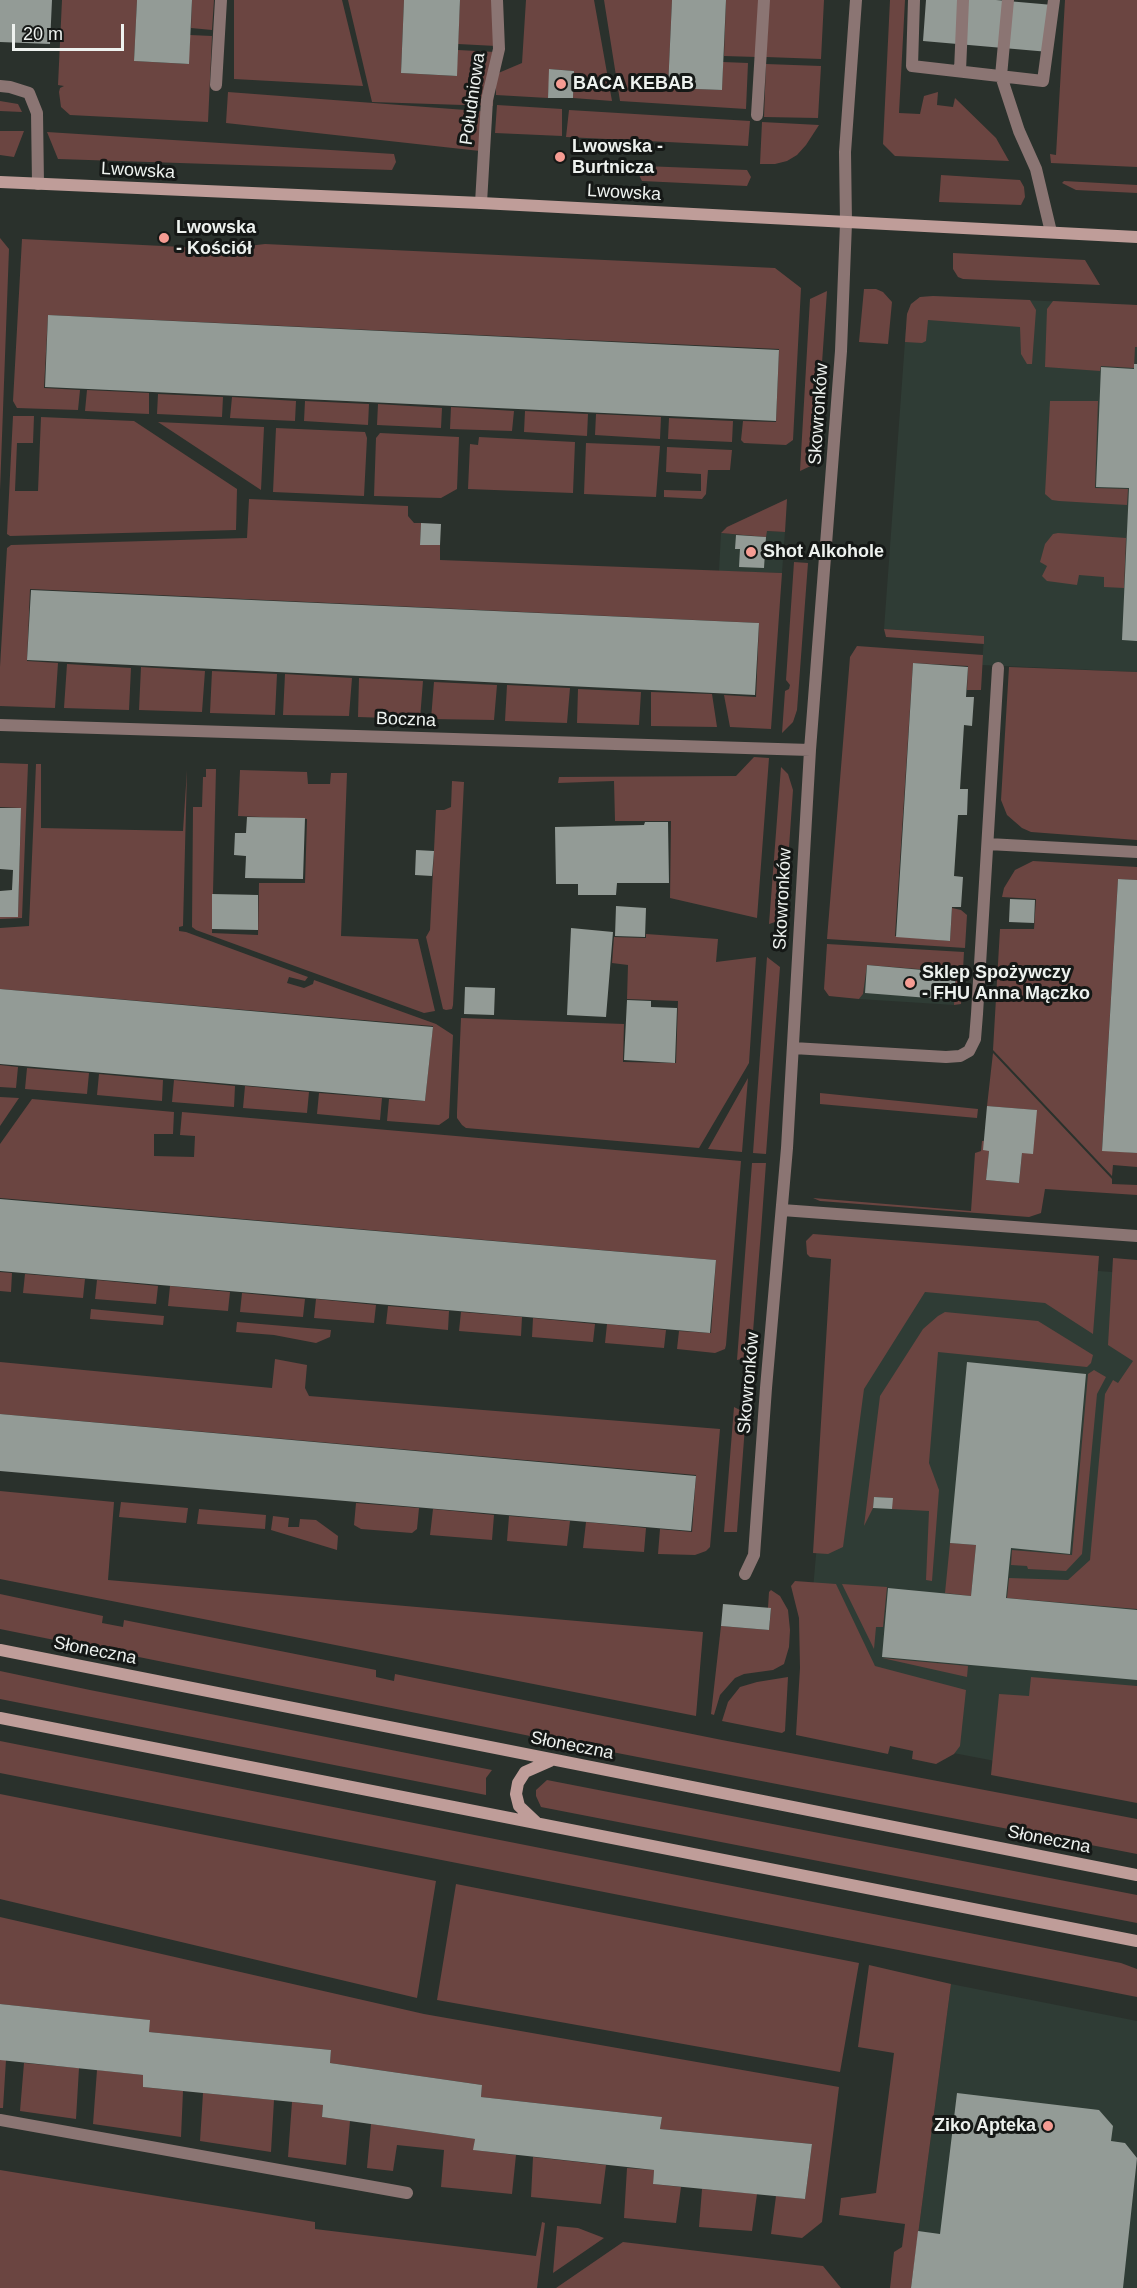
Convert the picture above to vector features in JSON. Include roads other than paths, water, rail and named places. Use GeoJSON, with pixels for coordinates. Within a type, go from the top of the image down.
{"type":"FeatureCollection","features":[{"type":"Feature","properties":{"kind":"street"},"geometry":{"type":"LineString","coordinates":[[216,85],[221,0]]}},
{"type":"Feature","properties":{"kind":"street","name":"Południowa"},"geometry":{"type":"LineString","coordinates":[[481,203],[487,100],[499,49],[497,0]]}},
{"type":"Feature","properties":{"kind":"street"},"geometry":{"type":"LineString","coordinates":[[757,115],[764,0]]}},
{"type":"Feature","properties":{"kind":"street","name":"Skowronków"},"geometry":{"type":"LineString","coordinates":[[746,1574],[754,1555],[765,1388],[782,1210],[794,1048],[810,750],[837,419],[845,276],[845,152],[856,0]]}},
{"type":"Feature","properties":{"kind":"street"},"geometry":{"type":"LineString","coordinates":[[914,0],[912,66],[1043,81],[1054,0]]}},
{"type":"Feature","properties":{"kind":"street"},"geometry":{"type":"LineString","coordinates":[[960,71],[963,0]]}},
{"type":"Feature","properties":{"kind":"street"},"geometry":{"type":"LineString","coordinates":[[1008,0],[1001,76],[1019,131],[1036,169],[1051,232]]}},
{"type":"Feature","properties":{"kind":"street"},"geometry":{"type":"LineString","coordinates":[[0,87],[10,87],[30,93],[37,113],[38,184]]}},
{"type":"Feature","properties":{"kind":"street","name":"Lwowska"},"geometry":{"type":"LineString","coordinates":[[0,182],[481,203],[1137,237]]}},
{"type":"Feature","properties":{"kind":"street"},"geometry":{"type":"LineString","coordinates":[[794,1048],[946,1057],[960,1056],[969,1051],[975,1039],[977,1014],[998,668]]}},
{"type":"Feature","properties":{"kind":"street","name":"Boczna"},"geometry":{"type":"LineString","coordinates":[[0,725],[810,750]]}},
{"type":"Feature","properties":{"kind":"street"},"geometry":{"type":"LineString","coordinates":[[988,844],[1137,852]]}},
{"type":"Feature","properties":{"kind":"street"},"geometry":{"type":"LineString","coordinates":[[782,1210],[1137,1236]]}},
{"type":"Feature","properties":{"kind":"street","name":"Słoneczna"},"geometry":{"type":"LineString","coordinates":[[0,1650],[1137,1875]]}},
{"type":"Feature","properties":{"kind":"street"},"geometry":{"type":"LineString","coordinates":[[0,1718],[1137,1941]]}},
{"type":"Feature","properties":{"kind":"street"},"geometry":{"type":"LineString","coordinates":[[538,1823],[519,1806],[516,1794],[518,1783],[525,1772],[552,1761]]}},
{"type":"Feature","properties":{"kind":"street"},"geometry":{"type":"LineString","coordinates":[[0,2120],[407,2193]]}},
{"type":"Feature","properties":{"kind":"place","name":"BACA KEBAB"},"geometry":{"type":"Point","coordinates":[561,84]}},
{"type":"Feature","properties":{"kind":"place","name":"Lwowska - Burtnicza"},"geometry":{"type":"Point","coordinates":[560,157]}},
{"type":"Feature","properties":{"kind":"place","name":"Lwowska - Kościół"},"geometry":{"type":"Point","coordinates":[164,238]}},
{"type":"Feature","properties":{"kind":"place","name":"Shot Alkohole"},"geometry":{"type":"Point","coordinates":[751,552]}},
{"type":"Feature","properties":{"kind":"place","name":"Sklep Spożywczy - FHU Anna Mączko"},"geometry":{"type":"Point","coordinates":[910,983]}},
{"type":"Feature","properties":{"kind":"place","name":"Ziko Apteka"},"geometry":{"type":"Point","coordinates":[1048,2126]}}]}
